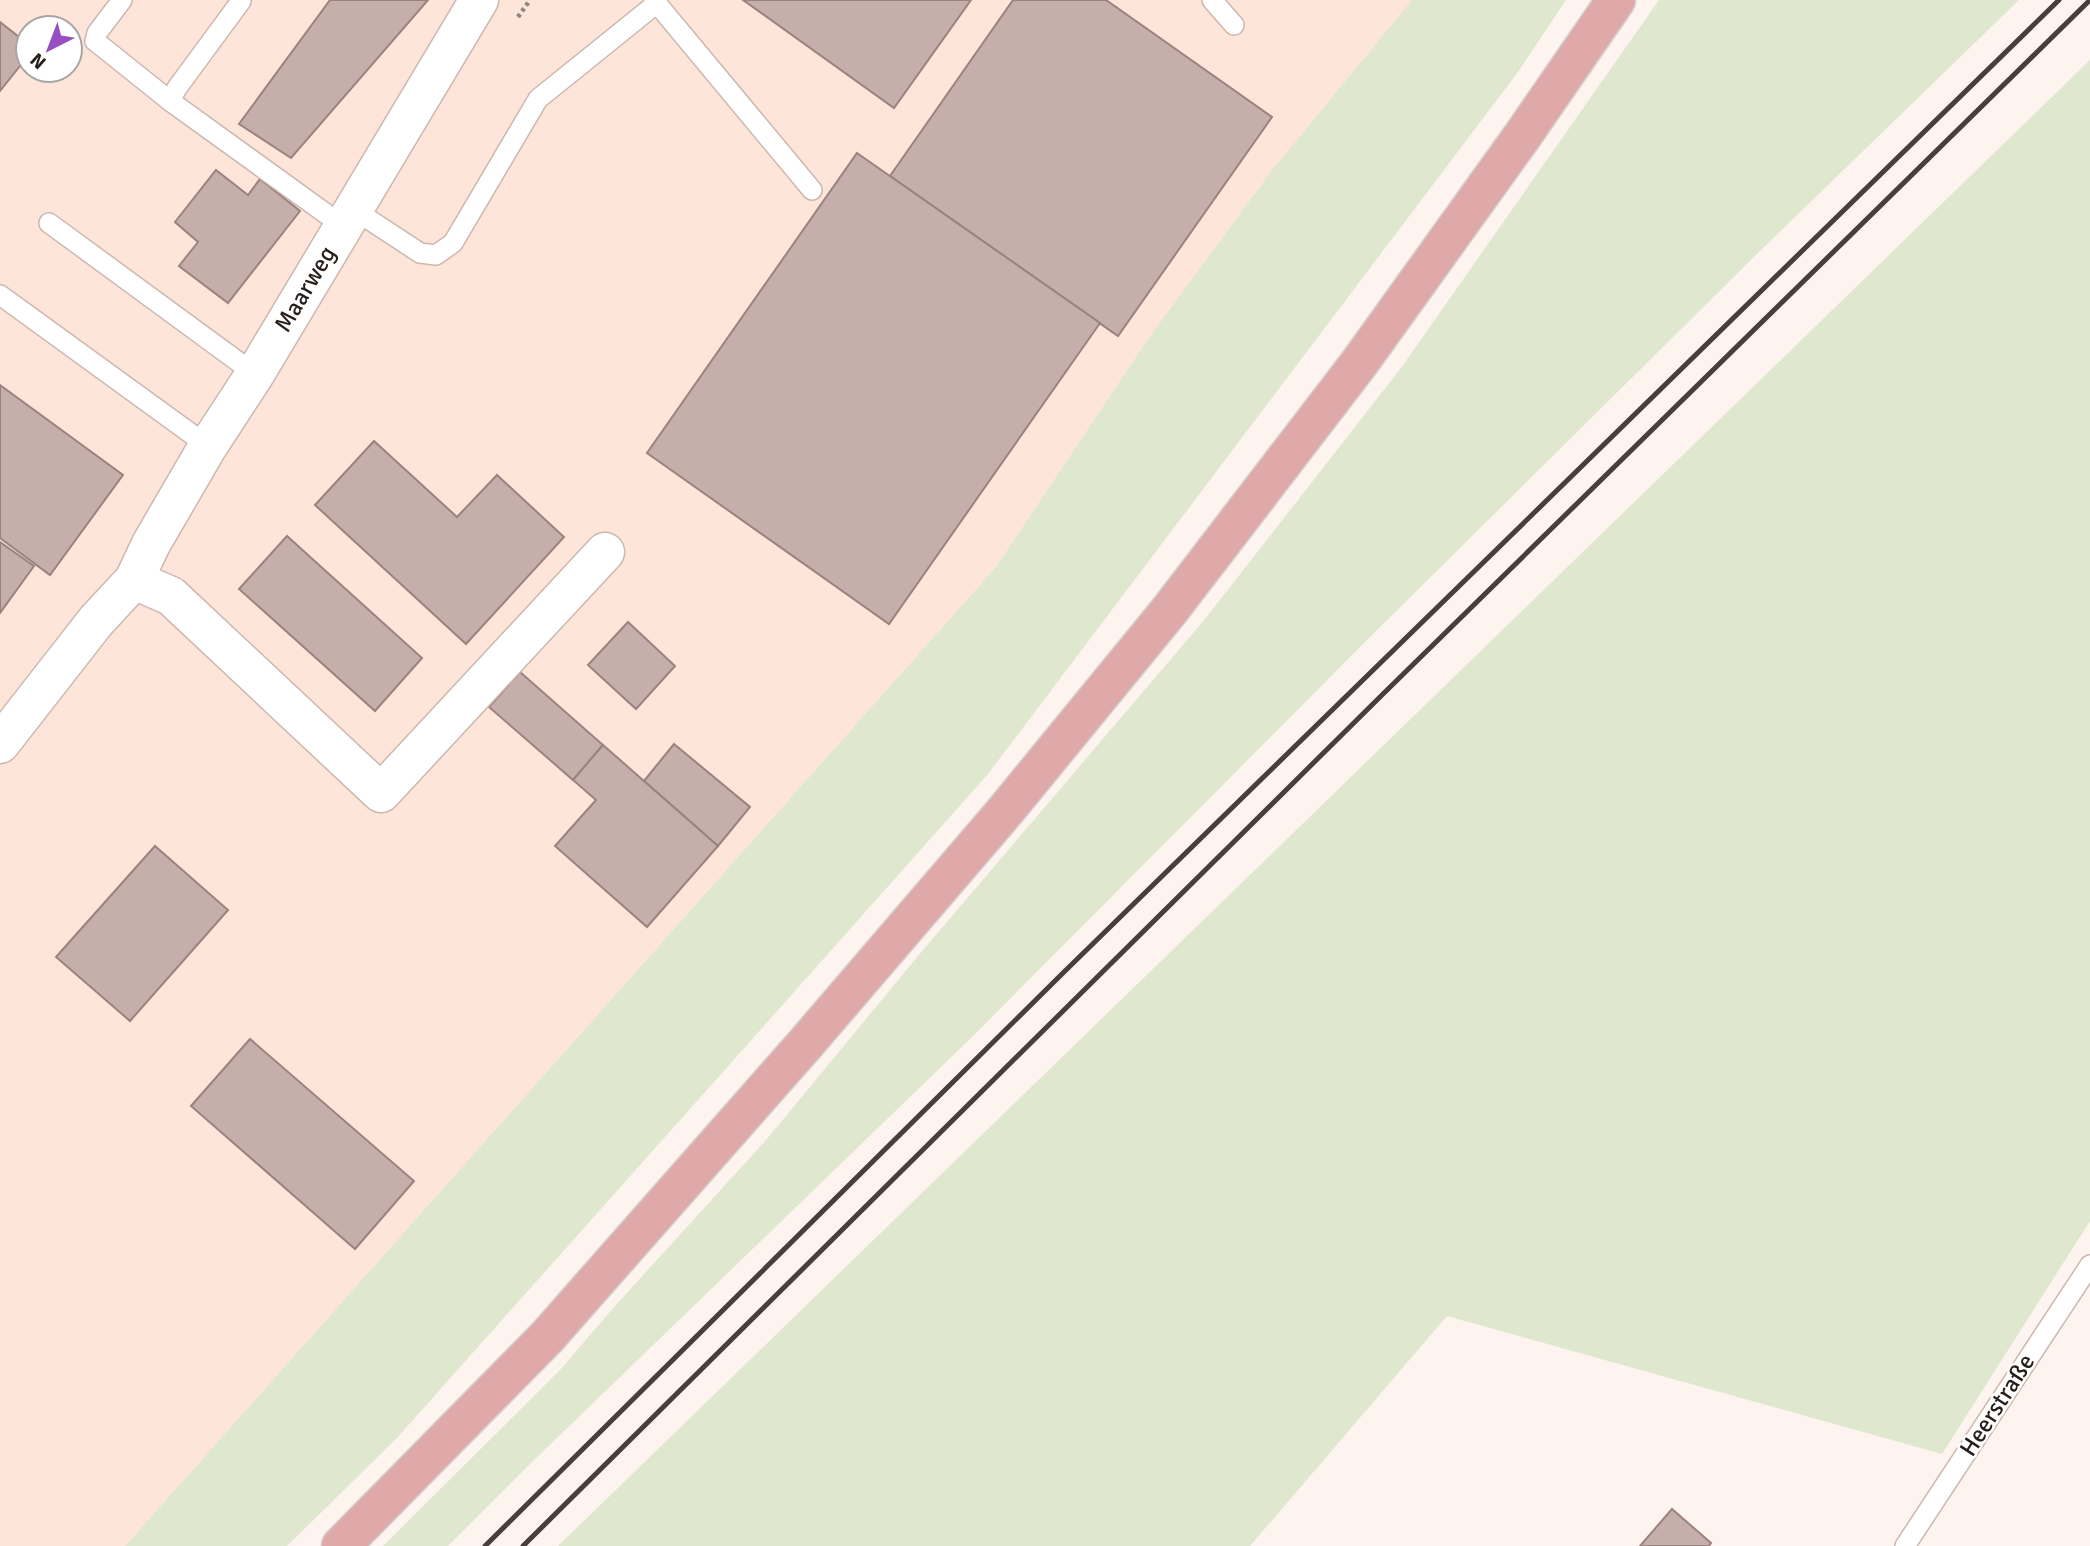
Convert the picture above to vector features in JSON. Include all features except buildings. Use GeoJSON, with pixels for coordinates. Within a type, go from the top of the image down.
{"type":"FeatureCollection","features":[{"type":"Feature","properties":{"kind":"main road"},"geometry":{"type":"LineString","coordinates":[[341,1546],[547,1338],[807,1042],[1015,799],[1169,611],[1360,362],[1616,0]]}},
{"type":"Feature","properties":{"kind":"street","name":"Maarweg"},"geometry":{"type":"LineString","coordinates":[[0,744],[96,621],[134,580],[151,544],[208,446],[255,373],[479,0]]}},
{"type":"Feature","properties":{"kind":"street"},"geometry":{"type":"LineString","coordinates":[[134,580],[171,596],[382,793],[605,552]]}},
{"type":"Feature","properties":{"kind":"lane"},"geometry":{"type":"LineString","coordinates":[[122,0],[97,33],[95,41],[170,101],[348,218],[420,253],[436,255],[453,243],[538,99],[655,2],[811,190]]}},
{"type":"Feature","properties":{"kind":"lane"},"geometry":{"type":"LineString","coordinates":[[1212,0],[1234,25]]}},
{"type":"Feature","properties":{"kind":"lane"},"geometry":{"type":"LineString","coordinates":[[170,101],[241,1]]}},
{"type":"Feature","properties":{"kind":"lane"},"geometry":{"type":"LineString","coordinates":[[49,223],[255,373]]}},
{"type":"Feature","properties":{"kind":"lane"},"geometry":{"type":"LineString","coordinates":[[0,295],[208,446]]}},
{"type":"Feature","properties":{"kind":"lane","name":"Heerstraße"},"geometry":{"type":"LineString","coordinates":[[1905,1546],[2090,1265]]}},
{"type":"Feature","properties":{"kind":"shaded area"},"geometry":{"type":"Polygon","coordinates":[[[0,0],[1412,0],[1272,170],[1150,336],[996,567],[125,1546],[0,1546],[0,0]]]}},
{"type":"Feature","properties":{"kind":"green space"},"geometry":{"type":"Polygon","coordinates":[[[1412,0],[1566,0],[1518,72],[988,774],[397,1438],[287,1546],[125,1546],[996,567],[1150,336],[1272,170],[1412,0]]]}},
{"type":"Feature","properties":{"kind":"green space"},"geometry":{"type":"Polygon","coordinates":[[[1659,0],[2019,0],[1760,251],[1371,636],[971,1038],[448,1546],[383,1546],[559,1371],[767,1139],[918,956],[1205,619],[1401,368],[1659,0]]]}},
{"type":"Feature","properties":{"kind":"green space"},"geometry":{"type":"Polygon","coordinates":[[[2090,60],[2090,1221],[1942,1454],[1447,1316],[1250,1546],[558,1546],[2090,60]]]}},
{"type":"Feature","properties":{"kind":"railway"},"geometry":{"type":"LineString","coordinates":[[485,1546],[1065,971],[2059,0]]}},
{"type":"Feature","properties":{"kind":"railway"},"geometry":{"type":"LineString","coordinates":[[523,1546],[1383,694],[2090,0]]}}]}
